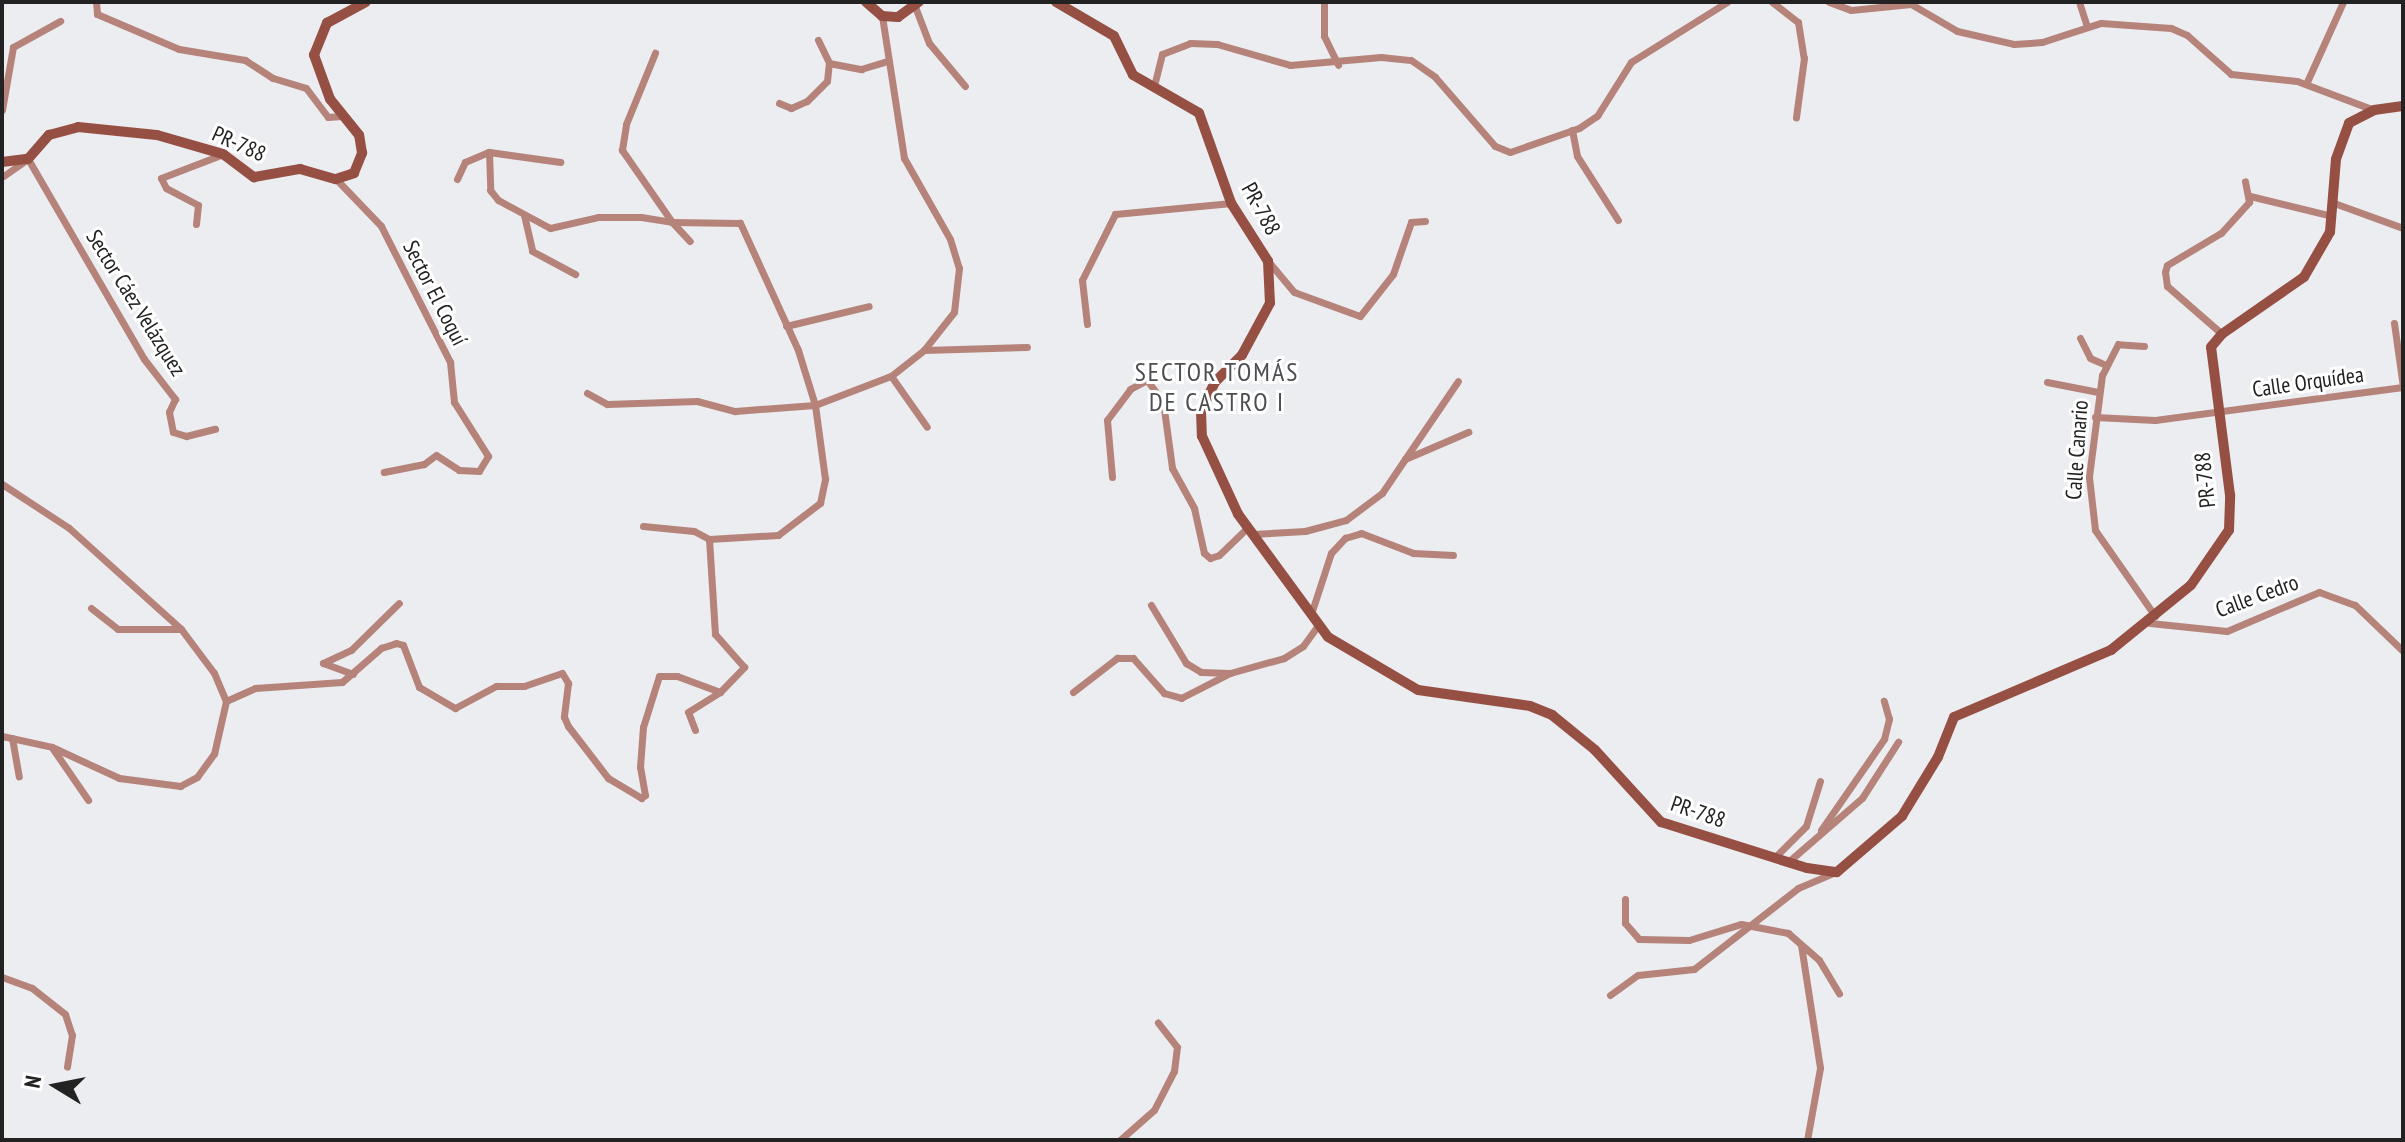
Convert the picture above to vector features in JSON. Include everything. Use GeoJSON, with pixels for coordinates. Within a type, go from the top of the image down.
{"type":"FeatureCollection","features":[{"type":"Feature","properties":{"kind":"street"},"geometry":{"type":"LineString","coordinates":[[96,2],[97,14],[179,49],[245,60],[273,78],[306,88],[328,117],[342,116]]}},
{"type":"Feature","properties":{"kind":"street"},"geometry":{"type":"LineString","coordinates":[[336,179],[354,173],[362,153],[359,135],[330,99],[314,55],[317,38],[327,23],[366,2]]}},
{"type":"Feature","properties":{"kind":"street"},"geometry":{"type":"LineString","coordinates":[[866,2],[882,16],[898,17],[916,3],[929,43],[965,86]]}},
{"type":"Feature","properties":{"kind":"street","name":"PR-788"},"geometry":{"type":"LineString","coordinates":[[1056,2],[1114,36],[1133,75],[1199,113],[1231,203],[1268,261],[1270,303],[1242,355],[1215,382],[1201,411],[1202,436],[1213,470],[1251,531],[1319,624],[1349,652],[1418,690],[1540,709],[1595,750],[1661,822],[1788,862],[1837,872],[1902,816],[1954,717],[1966,708],[2019,694],[2074,670],[2153,620],[2191,585],[2229,530],[2230,495],[2210,359],[2222,334]]}},
{"type":"Feature","properties":{"kind":"street"},"geometry":{"type":"LineString","coordinates":[[1324,2],[1324,36],[1338,65]]}},
{"type":"Feature","properties":{"kind":"street"},"geometry":{"type":"LineString","coordinates":[[1154,86],[1162,54],[1190,43],[1217,44],[1290,65],[1338,65],[1381,57],[1411,60],[1435,77],[1495,146],[1510,152],[1572,130],[1597,116],[1631,62],[1727,2]]}},
{"type":"Feature","properties":{"kind":"street"},"geometry":{"type":"LineString","coordinates":[[1772,2],[1798,22],[1804,58],[1796,117]]}},
{"type":"Feature","properties":{"kind":"street"},"geometry":{"type":"LineString","coordinates":[[1829,2],[1851,10],[1911,4],[1957,31],[2014,44],[2042,42],[2087,26],[2171,28],[2187,35],[2231,74],[2306,84],[2374,110]]}},
{"type":"Feature","properties":{"kind":"street"},"geometry":{"type":"LineString","coordinates":[[2079,2],[2087,26]]}},
{"type":"Feature","properties":{"kind":"street"},"geometry":{"type":"LineString","coordinates":[[2306,84],[2343,2]]}},
{"type":"Feature","properties":{"kind":"street"},"geometry":{"type":"LineString","coordinates":[[587,393],[594,402],[607,404],[697,401],[735,411],[815,405],[891,376],[924,350],[954,312],[959,268],[950,239],[904,158],[882,16]]}},
{"type":"Feature","properties":{"kind":"street"},"geometry":{"type":"LineString","coordinates":[[2,110],[13,47],[60,21]]}},
{"type":"Feature","properties":{"kind":"street"},"geometry":{"type":"LineString","coordinates":[[779,103],[791,108],[807,101],[827,81],[829,63],[818,40]]}},
{"type":"Feature","properties":{"kind":"street"},"geometry":{"type":"LineString","coordinates":[[655,53],[626,124],[622,150],[672,222],[690,241]]}},
{"type":"Feature","properties":{"kind":"street"},"geometry":{"type":"LineString","coordinates":[[829,63],[861,69],[888,61]]}},
{"type":"Feature","properties":{"kind":"street"},"geometry":{"type":"LineString","coordinates":[[2250,196],[2221,233],[2167,265],[2165,272],[2167,286],[2222,334],[2304,277],[2330,232],[2341,133],[2374,110],[2403,106]]}},
{"type":"Feature","properties":{"kind":"street","name":"PR-788"},"geometry":{"type":"LineString","coordinates":[[28,159],[49,135],[78,127],[157,135],[223,154],[254,177],[302,169],[336,179]]}},
{"type":"Feature","properties":{"kind":"street"},"geometry":{"type":"LineString","coordinates":[[1572,130],[1577,156],[1618,220]]}},
{"type":"Feature","properties":{"kind":"street"},"geometry":{"type":"LineString","coordinates":[[457,179],[465,162],[489,152],[560,162]]}},
{"type":"Feature","properties":{"kind":"street"},"geometry":{"type":"LineString","coordinates":[[489,152],[490,190],[524,215],[550,228],[598,217],[740,223],[786,326],[815,405],[825,497],[803,522],[778,535],[709,539],[694,531],[643,526]]}},
{"type":"Feature","properties":{"kind":"street"},"geometry":{"type":"LineString","coordinates":[[196,224],[198,205],[166,188],[161,178],[223,154]]}},
{"type":"Feature","properties":{"kind":"street"},"geometry":{"type":"LineString","coordinates":[[2,162],[28,159]]}},
{"type":"Feature","properties":{"kind":"street"},"geometry":{"type":"LineString","coordinates":[[2,177],[28,159]]}},
{"type":"Feature","properties":{"kind":"street","name":"Sector Cáez Velázquez"},"geometry":{"type":"LineString","coordinates":[[28,159],[144,359],[175,399],[169,412],[173,432],[186,436],[215,429]]}},
{"type":"Feature","properties":{"kind":"street","name":"Sector El Coquí"},"geometry":{"type":"LineString","coordinates":[[336,179],[381,226],[450,362],[454,402],[488,456],[479,471],[459,470],[436,455],[424,464],[384,472]]}},
{"type":"Feature","properties":{"kind":"street"},"geometry":{"type":"LineString","coordinates":[[2245,181],[2250,196]]}},
{"type":"Feature","properties":{"kind":"street"},"geometry":{"type":"LineString","coordinates":[[2250,196],[2332,216]]}},
{"type":"Feature","properties":{"kind":"street"},"geometry":{"type":"LineString","coordinates":[[1087,324],[1082,280],[1115,214],[1231,203]]}},
{"type":"Feature","properties":{"kind":"street"},"geometry":{"type":"LineString","coordinates":[[2334,203],[2403,228]]}},
{"type":"Feature","properties":{"kind":"street"},"geometry":{"type":"LineString","coordinates":[[524,215],[532,251],[575,274]]}},
{"type":"Feature","properties":{"kind":"street"},"geometry":{"type":"LineString","coordinates":[[1268,261],[1294,292],[1360,316],[1393,274],[1411,222],[1425,221]]}},
{"type":"Feature","properties":{"kind":"street"},"geometry":{"type":"LineString","coordinates":[[786,326],[869,306]]}},
{"type":"Feature","properties":{"kind":"street"},"geometry":{"type":"LineString","coordinates":[[2394,323],[2399,331],[2403,387]]}},
{"type":"Feature","properties":{"kind":"street"},"geometry":{"type":"LineString","coordinates":[[2080,338],[2090,358],[2106,365],[2118,344],[2144,346]]}},
{"type":"Feature","properties":{"kind":"street"},"geometry":{"type":"LineString","coordinates":[[924,350],[1027,347]]}},
{"type":"Feature","properties":{"kind":"street","name":"Calle Canario"},"geometry":{"type":"LineString","coordinates":[[2106,365],[2098,392],[2089,477],[2095,530],[2153,620]]}},
{"type":"Feature","properties":{"kind":"street"},"geometry":{"type":"LineString","coordinates":[[891,376],[927,427]]}},
{"type":"Feature","properties":{"kind":"street"},"geometry":{"type":"LineString","coordinates":[[1112,477],[1107,420],[1130,389],[1147,380],[1163,402],[1172,468],[1194,508],[1204,553],[1210,558],[1219,555],[1251,531],[1305,531],[1346,520],[1382,493],[1458,381]]}},
{"type":"Feature","properties":{"kind":"street"},"geometry":{"type":"LineString","coordinates":[[2047,382],[2098,392]]}},
{"type":"Feature","properties":{"kind":"street","name":"Calle Orquídea"},"geometry":{"type":"LineString","coordinates":[[2095,417],[2155,420],[2403,387]]}},
{"type":"Feature","properties":{"kind":"street"},"geometry":{"type":"LineString","coordinates":[[1405,459],[1468,432]]}},
{"type":"Feature","properties":{"kind":"street"},"geometry":{"type":"LineString","coordinates":[[2,484],[69,528],[181,629],[214,673],[226,701],[214,754],[197,777],[180,786],[119,778],[52,747],[2,736]]}},
{"type":"Feature","properties":{"kind":"street"},"geometry":{"type":"LineString","coordinates":[[1312,611],[1331,553],[1345,538],[1361,533],[1413,553],[1453,555]]}},
{"type":"Feature","properties":{"kind":"street"},"geometry":{"type":"LineString","coordinates":[[695,730],[688,712],[720,692],[744,667],[715,634],[709,539]]}},
{"type":"Feature","properties":{"kind":"street","name":"Calle Cedro"},"geometry":{"type":"LineString","coordinates":[[2153,620],[2227,631],[2319,592],[2355,605],[2403,651]]}},
{"type":"Feature","properties":{"kind":"street"},"geometry":{"type":"LineString","coordinates":[[353,674],[323,663],[351,650],[399,603]]}},
{"type":"Feature","properties":{"kind":"street"},"geometry":{"type":"LineString","coordinates":[[1151,605],[1186,663],[1201,672],[1230,673]]}},
{"type":"Feature","properties":{"kind":"street"},"geometry":{"type":"LineString","coordinates":[[91,608],[118,629],[181,629]]}},
{"type":"Feature","properties":{"kind":"street"},"geometry":{"type":"LineString","coordinates":[[1073,692],[1117,658],[1133,658],[1164,693],[1181,698],[1230,673],[1284,658],[1303,646],[1319,624]]}},
{"type":"Feature","properties":{"kind":"street"},"geometry":{"type":"LineString","coordinates":[[226,701],[255,688],[342,682],[381,648],[403,645],[419,687],[455,708],[496,686],[524,686],[562,673],[568,683],[564,717],[568,726],[608,778],[641,798],[645,795],[640,767],[643,727],[659,676],[677,676],[720,692]]}},
{"type":"Feature","properties":{"kind":"street"},"geometry":{"type":"LineString","coordinates":[[1821,832],[1830,813],[1884,739],[1889,719],[1884,701]]}},
{"type":"Feature","properties":{"kind":"street"},"geometry":{"type":"LineString","coordinates":[[12,738],[19,776]]}},
{"type":"Feature","properties":{"kind":"street"},"geometry":{"type":"LineString","coordinates":[[1788,862],[1862,798],[1898,742]]}},
{"type":"Feature","properties":{"kind":"street"},"geometry":{"type":"LineString","coordinates":[[52,747],[88,800]]}},
{"type":"Feature","properties":{"kind":"street"},"geometry":{"type":"LineString","coordinates":[[1774,858],[1806,826],[1820,781]]}},
{"type":"Feature","properties":{"kind":"street"},"geometry":{"type":"LineString","coordinates":[[1610,995],[1638,975],[1694,969],[1753,927],[1798,888],[1837,872]]}},
{"type":"Feature","properties":{"kind":"street"},"geometry":{"type":"LineString","coordinates":[[1625,899],[1625,923],[1639,939],[1689,940],[1741,924],[1788,933],[1801,944],[1839,993]]}},
{"type":"Feature","properties":{"kind":"street"},"geometry":{"type":"LineString","coordinates":[[1801,944],[1820,1068],[1807,1140]]}},
{"type":"Feature","properties":{"kind":"street"},"geometry":{"type":"LineString","coordinates":[[2,977],[32,988],[65,1014],[72,1035],[67,1067]]}},
{"type":"Feature","properties":{"kind":"street"},"geometry":{"type":"LineString","coordinates":[[1120,1140],[1154,1110],[1174,1071],[1177,1047],[1158,1023]]}},
{"type":"Feature","properties":{"kind":"district","name":"SECTOR TOMÁS DE CASTRO I"},"geometry":{"type":"Point","coordinates":[1217,387]}}]}
